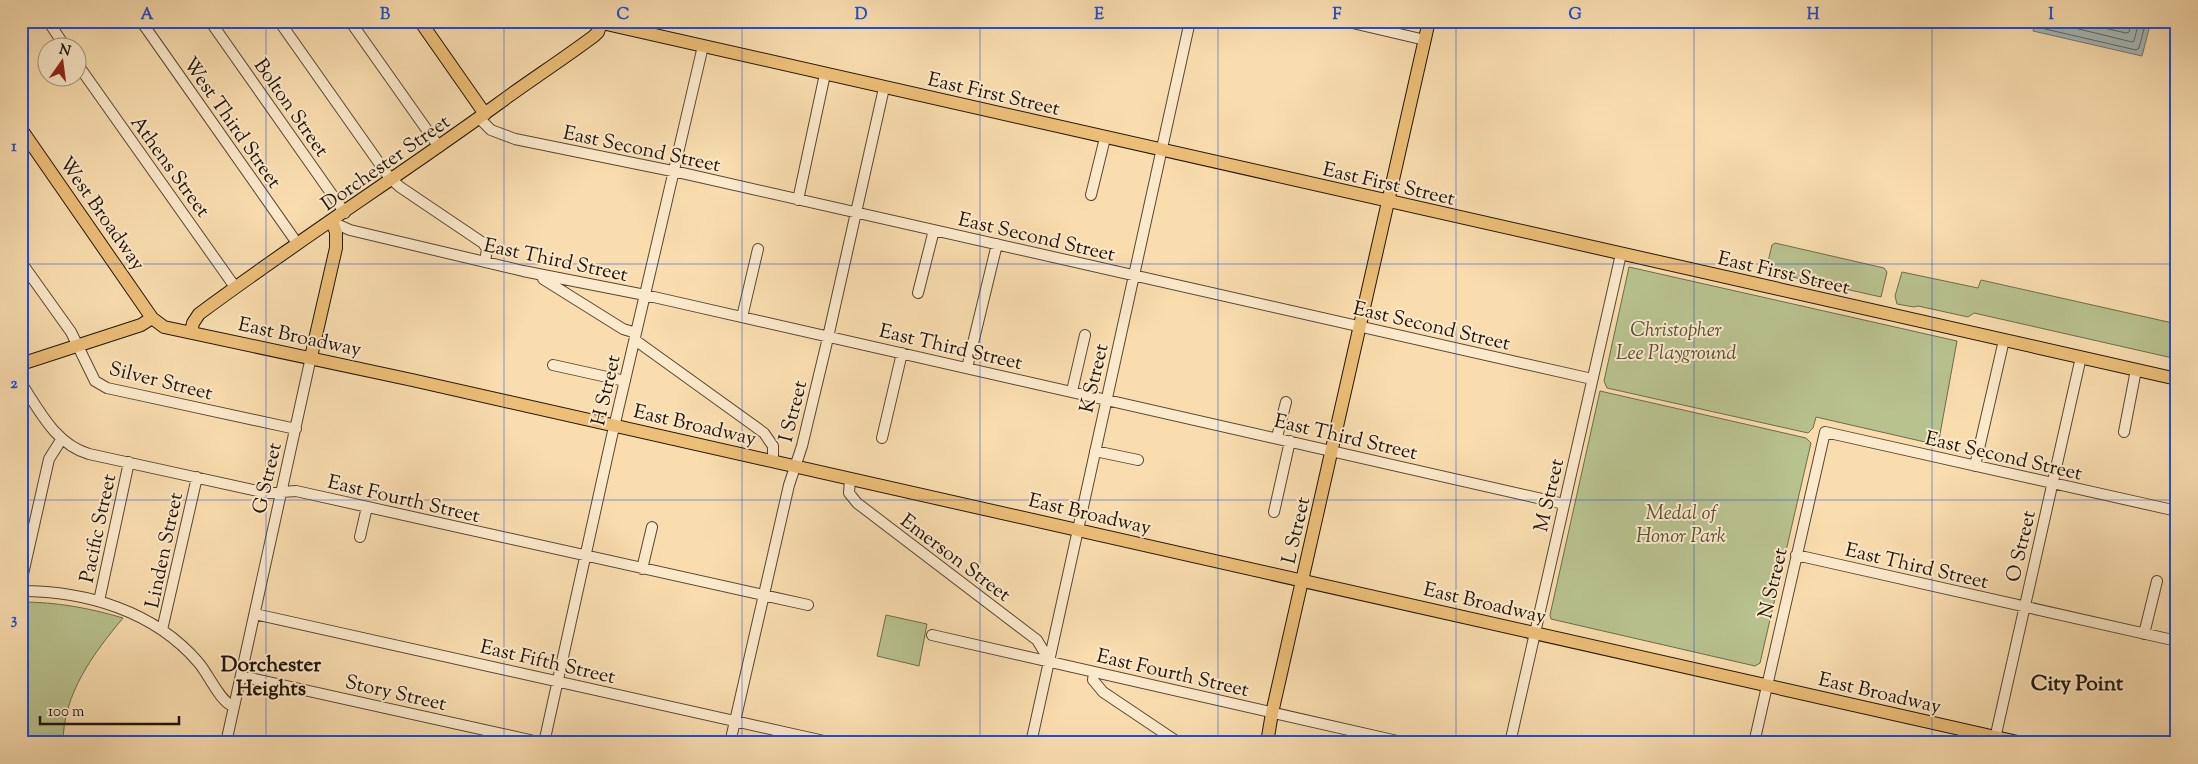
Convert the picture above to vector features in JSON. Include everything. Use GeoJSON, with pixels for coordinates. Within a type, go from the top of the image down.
{"type":"FeatureCollection","features":[{"type":"Feature","properties":{"kind":"main road"},"geometry":{"type":"LineString","coordinates":[[420,21],[482,117]]}},
{"type":"Feature","properties":{"kind":"main road","name":"L Street"},"geometry":{"type":"LineString","coordinates":[[1267,743],[1302,580],[1430,21]]}},
{"type":"Feature","properties":{"kind":"main road","name":"Dorchester Street"},"geometry":{"type":"LineString","coordinates":[[190,332],[199,314],[235,287],[439,148],[594,36],[598,32],[597,22]]}},
{"type":"Feature","properties":{"kind":"main road","name":"East First Street"},"geometry":{"type":"LineString","coordinates":[[597,22],[2177,379]]}},
{"type":"Feature","properties":{"kind":"main road","name":"West Broadway"},"geometry":{"type":"LineString","coordinates":[[21,129],[152,318]]}},
{"type":"Feature","properties":{"kind":"main road","name":"G Street"},"geometry":{"type":"LineString","coordinates":[[311,357],[336,248],[336,232],[332,222]]}},
{"type":"Feature","properties":{"kind":"main road"},"geometry":{"type":"LineString","coordinates":[[21,364],[141,325],[152,318]]}},
{"type":"Feature","properties":{"kind":"main road","name":"East Broadway"},"geometry":{"type":"LineString","coordinates":[[152,318],[164,327],[311,357],[1302,580],[1766,685],[1994,740],[2022,743]]}},
{"type":"Feature","properties":{"kind":"street"},"geometry":{"type":"LineString","coordinates":[[21,27],[29,21]]}},
{"type":"Feature","properties":{"kind":"street"},"geometry":{"type":"LineString","coordinates":[[48,21],[59,38]]}},
{"type":"Feature","properties":{"kind":"street","name":"West Third Street"},"geometry":{"type":"LineString","coordinates":[[141,21],[297,243]]}},
{"type":"Feature","properties":{"kind":"street","name":"Bolton Street"},"geometry":{"type":"LineString","coordinates":[[210,21],[345,212]]}},
{"type":"Feature","properties":{"kind":"street"},"geometry":{"type":"LineString","coordinates":[[279,21],[392,180],[482,242],[486,249],[485,262]]}},
{"type":"Feature","properties":{"kind":"street"},"geometry":{"type":"LineString","coordinates":[[350,21],[439,148]]}},
{"type":"Feature","properties":{"kind":"street","name":"K Street"},"geometry":{"type":"LineString","coordinates":[[1031,743],[1190,21]]}},
{"type":"Feature","properties":{"kind":"street"},"geometry":{"type":"LineString","coordinates":[[1344,21],[1425,40]]}},
{"type":"Feature","properties":{"kind":"street","name":"H Street"},"geometry":{"type":"LineString","coordinates":[[544,743],[625,380],[703,46]]}},
{"type":"Feature","properties":{"kind":"street"},"geometry":{"type":"LineString","coordinates":[[798,200],[825,74]]}},
{"type":"Feature","properties":{"kind":"street","name":"Athens Street"},"geometry":{"type":"LineString","coordinates":[[88,79],[235,287]]}},
{"type":"Feature","properties":{"kind":"street","name":"I Street"},"geometry":{"type":"LineString","coordinates":[[730,743],[790,480],[802,446],[828,337],[884,88]]}},
{"type":"Feature","properties":{"kind":"street","name":"East Second Street"},"geometry":{"type":"LineString","coordinates":[[482,117],[491,130],[516,139],[673,171],[1592,379]]}},
{"type":"Feature","properties":{"kind":"street"},"geometry":{"type":"LineString","coordinates":[[1091,195],[1105,138]]}},
{"type":"Feature","properties":{"kind":"street","name":"East Third Street"},"geometry":{"type":"LineString","coordinates":[[332,222],[350,230],[523,271],[645,295],[1290,440],[1564,504]]}},
{"type":"Feature","properties":{"kind":"street"},"geometry":{"type":"LineString","coordinates":[[918,293],[934,230]]}},
{"type":"Feature","properties":{"kind":"street"},"geometry":{"type":"LineString","coordinates":[[967,368],[997,244]]}},
{"type":"Feature","properties":{"kind":"street"},"geometry":{"type":"LineString","coordinates":[[742,317],[758,249]]}},
{"type":"Feature","properties":{"kind":"street","name":"M Street"},"geometry":{"type":"LineString","coordinates":[[1510,743],[1621,254]]}},
{"type":"Feature","properties":{"kind":"street","name":"Silver Street"},"geometry":{"type":"LineString","coordinates":[[21,262],[78,345],[95,381],[102,386],[296,429]]}},
{"type":"Feature","properties":{"kind":"street"},"geometry":{"type":"LineString","coordinates":[[523,271],[550,282],[636,336],[764,433],[773,446],[773,461]]}},
{"type":"Feature","properties":{"kind":"street"},"geometry":{"type":"LineString","coordinates":[[1072,391],[1086,335]]}},
{"type":"Feature","properties":{"kind":"street"},"geometry":{"type":"LineString","coordinates":[[1975,466],[2004,340]]}},
{"type":"Feature","properties":{"kind":"street"},"geometry":{"type":"LineString","coordinates":[[882,438],[902,353]]}},
{"type":"Feature","properties":{"kind":"street","name":"G Street"},"geometry":{"type":"LineString","coordinates":[[227,741],[233,706],[311,357]]}},
{"type":"Feature","properties":{"kind":"street","name":"O Street"},"geometry":{"type":"LineString","coordinates":[[1994,740],[2081,357]]}},
{"type":"Feature","properties":{"kind":"street"},"geometry":{"type":"LineString","coordinates":[[553,365],[625,380]]}},
{"type":"Feature","properties":{"kind":"street"},"geometry":{"type":"LineString","coordinates":[[2124,432],[2136,370]]}},
{"type":"Feature","properties":{"kind":"street","name":"East Fourth Street"},"geometry":{"type":"LineString","coordinates":[[21,383],[61,440],[82,452],[267,493],[296,491],[808,605]]}},
{"type":"Feature","properties":{"kind":"street"},"geometry":{"type":"LineString","coordinates":[[1276,437],[1286,402]]}},
{"type":"Feature","properties":{"kind":"street","name":"East Second Street"},"geometry":{"type":"LineString","coordinates":[[1824,432],[2177,511]]}},
{"type":"Feature","properties":{"kind":"street","name":"N Street"},"geometry":{"type":"LineString","coordinates":[[1754,743],[1824,432]]}},
{"type":"Feature","properties":{"kind":"street"},"geometry":{"type":"LineString","coordinates":[[61,440],[49,459],[22,578],[23,591],[60,594],[99,601],[133,614],[162,630],[193,656],[210,677],[224,700],[233,706]]}},
{"type":"Feature","properties":{"kind":"street"},"geometry":{"type":"LineString","coordinates":[[1274,512],[1290,440]]}},
{"type":"Feature","properties":{"kind":"street"},"geometry":{"type":"LineString","coordinates":[[1095,451],[1138,460]]}},
{"type":"Feature","properties":{"kind":"street","name":"Pacific Street"},"geometry":{"type":"LineString","coordinates":[[99,601],[129,462]]}},
{"type":"Feature","properties":{"kind":"street","name":"Linden Street"},"geometry":{"type":"LineString","coordinates":[[162,630],[197,477]]}},
{"type":"Feature","properties":{"kind":"street","name":"Emerson Street"},"geometry":{"type":"LineString","coordinates":[[850,479],[850,493],[857,503],[1037,640],[1049,660]]}},
{"type":"Feature","properties":{"kind":"street"},"geometry":{"type":"LineString","coordinates":[[360,537],[367,507]]}},
{"type":"Feature","properties":{"kind":"street"},"geometry":{"type":"LineString","coordinates":[[642,569],[652,528]]}},
{"type":"Feature","properties":{"kind":"street","name":"East Third Street"},"geometry":{"type":"LineString","coordinates":[[1796,555],[2177,641]]}},
{"type":"Feature","properties":{"kind":"street"},"geometry":{"type":"LineString","coordinates":[[2144,634],[2157,581]]}},
{"type":"Feature","properties":{"kind":"street","name":"East Fifth Street"},"geometry":{"type":"LineString","coordinates":[[255,614],[833,743]]}},
{"type":"Feature","properties":{"kind":"street","name":"East Fourth Street"},"geometry":{"type":"LineString","coordinates":[[932,635],[1049,660],[1406,743]]}},
{"type":"Feature","properties":{"kind":"street"},"geometry":{"type":"LineString","coordinates":[[1094,672],[1093,680],[1103,692],[1179,743]]}},
{"type":"Feature","properties":{"kind":"street","name":"Story Street"},"geometry":{"type":"LineString","coordinates":[[241,676],[544,743]]}},
{"type":"Feature","properties":{"kind":"street"},"geometry":{"type":"LineString","coordinates":[[227,741],[242,743]]}},
{"type":"Feature","properties":{"kind":"green space"},"geometry":{"type":"Polygon","coordinates":[[[1775,243],[1884,268],[1887,272],[1881,297],[1783,275],[1779,278],[1769,275],[1766,270],[1772,245],[1775,243]]]}},
{"type":"Feature","properties":{"kind":"green space","name":"Christopher Lee Playground"},"geometry":{"type":"Polygon","coordinates":[[[1629,267],[1957,341],[1938,445],[1816,417],[1813,428],[1808,433],[1607,388],[1604,381],[1629,267]]]}},
{"type":"Feature","properties":{"kind":"green space"},"geometry":{"type":"Polygon","coordinates":[[[1902,272],[1978,288],[1981,280],[2177,324],[2177,359],[1974,313],[1968,317],[1918,306],[1897,304],[1895,296],[1902,272]]]}},
{"type":"Feature","properties":{"kind":"green space","name":"Medal of Honor Park"},"geometry":{"type":"Polygon","coordinates":[[[1600,391],[1806,438],[1811,443],[1760,663],[1755,666],[1551,619],[1550,615],[1600,391]]]}},
{"type":"Feature","properties":{"kind":"green space"},"geometry":{"type":"Polygon","coordinates":[[[21,602],[73,606],[123,618],[91,660],[74,691],[64,725],[63,743],[21,743],[21,602]]]}},
{"type":"Feature","properties":{"kind":"green space"},"geometry":{"type":"Polygon","coordinates":[[[886,615],[927,624],[919,666],[877,656],[886,615]]]}},
{"type":"Feature","properties":{"kind":"water"},"geometry":{"type":"Polygon","coordinates":[[[2035,21],[2151,21],[2142,56],[2033,31],[2035,21]]]}},
{"type":"Feature","properties":{"kind":"district","name":"Dorchester Heights"},"geometry":{"type":"Point","coordinates":[271,676]}},
{"type":"Feature","properties":{"kind":"district","name":"City Point"},"geometry":{"type":"Point","coordinates":[2077,683]}}]}
